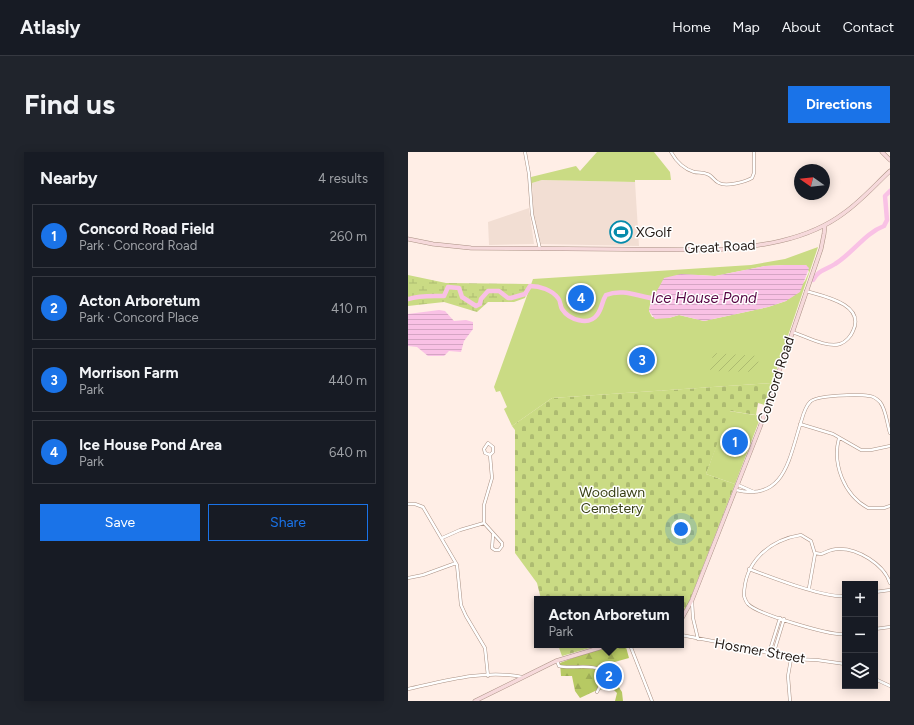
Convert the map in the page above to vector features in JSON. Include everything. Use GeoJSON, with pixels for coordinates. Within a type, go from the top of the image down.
{"type":"FeatureCollection","features":[{"type":"Feature","properties":{"kind":"street"},"geometry":{"type":"LineString","coordinates":[[525,152],[529,174],[532,214],[540,249]]}},
{"type":"Feature","properties":{"kind":"street"},"geometry":{"type":"LineString","coordinates":[[671,152],[676,160],[685,167],[695,172],[707,174],[720,184],[744,181],[752,178],[754,174],[754,152]]}},
{"type":"Feature","properties":{"kind":"street"},"geometry":{"type":"LineString","coordinates":[[882,152],[890,160]]}},
{"type":"Feature","properties":{"kind":"street","name":"Great Road"},"geometry":{"type":"LineString","coordinates":[[408,239],[461,247],[540,249],[731,249],[784,240],[825,225],[848,210],[890,172]]}},
{"type":"Feature","properties":{"kind":"street","name":"Concord Road"},"geometry":{"type":"LineString","coordinates":[[684,615],[692,600],[760,427],[822,244],[825,225]]}},
{"type":"Feature","properties":{"kind":"street"},"geometry":{"type":"LineString","coordinates":[[792,332],[828,344],[840,344],[849,338],[856,324],[854,315],[844,304],[806,291]]}},
{"type":"Feature","properties":{"kind":"street"},"geometry":{"type":"LineString","coordinates":[[736,490],[756,492],[770,487],[780,478],[788,462],[807,406],[814,399],[867,396],[873,397],[881,404],[890,433]]}},
{"type":"Feature","properties":{"kind":"street"},"geometry":{"type":"LineString","coordinates":[[800,424],[839,438],[861,450],[871,450],[890,446]]}},
{"type":"Feature","properties":{"kind":"street"},"geometry":{"type":"LineString","coordinates":[[839,438],[836,456],[838,468],[843,481],[852,494],[868,508],[884,508],[890,506]]}},
{"type":"Feature","properties":{"kind":"street"},"geometry":{"type":"LineString","coordinates":[[490,455],[486,454],[484,450],[484,446],[488,443],[493,446],[493,452],[490,455],[492,478],[484,505],[484,524],[502,544],[502,548],[494,550],[492,547],[493,535]]}},
{"type":"Feature","properties":{"kind":"street"},"geometry":{"type":"LineString","coordinates":[[738,485],[756,492]]}},
{"type":"Feature","properties":{"kind":"street"},"geometry":{"type":"LineString","coordinates":[[408,504],[415,504],[423,508],[456,563],[460,576],[461,605],[485,648],[488,676]]}},
{"type":"Feature","properties":{"kind":"street"},"geometry":{"type":"LineString","coordinates":[[442,538],[460,530],[484,524]]}},
{"type":"Feature","properties":{"kind":"street"},"geometry":{"type":"LineString","coordinates":[[809,588],[815,553],[809,538],[802,535],[795,536],[766,549],[757,556],[749,569],[744,587],[744,596],[748,604],[784,620],[821,632],[842,634]]}},
{"type":"Feature","properties":{"kind":"street"},"geometry":{"type":"LineString","coordinates":[[815,553],[821,554],[829,550],[838,549],[857,552],[878,566],[888,577],[890,583]]}},
{"type":"Feature","properties":{"kind":"street"},"geometry":{"type":"LineString","coordinates":[[408,578],[456,563]]}},
{"type":"Feature","properties":{"kind":"street"},"geometry":{"type":"LineString","coordinates":[[749,569],[834,596],[842,596]]}},
{"type":"Feature","properties":{"kind":"street"},"geometry":{"type":"LineString","coordinates":[[878,592],[890,590]]}},
{"type":"Feature","properties":{"kind":"street","name":"Hosmer Street"},"geometry":{"type":"LineString","coordinates":[[692,600],[693,618],[698,639]]}},
{"type":"Feature","properties":{"kind":"street"},"geometry":{"type":"LineString","coordinates":[[769,653],[780,618]]}},
{"type":"Feature","properties":{"kind":"street"},"geometry":{"type":"LineString","coordinates":[[773,654],[784,620]]}},
{"type":"Feature","properties":{"kind":"street"},"geometry":{"type":"LineString","coordinates":[[878,629],[890,627]]}},
{"type":"Feature","properties":{"kind":"street","name":"Hosmer Street"},"geometry":{"type":"LineString","coordinates":[[684,637],[769,653],[791,659],[817,660],[842,664]]}},
{"type":"Feature","properties":{"kind":"street"},"geometry":{"type":"LineString","coordinates":[[476,701],[557,661],[599,648]]}},
{"type":"Feature","properties":{"kind":"street"},"geometry":{"type":"LineString","coordinates":[[631,648],[652,701]]}},
{"type":"Feature","properties":{"kind":"street"},"geometry":{"type":"LineString","coordinates":[[790,701],[788,676],[791,659]]}},
{"type":"Feature","properties":{"kind":"street"},"geometry":{"type":"LineString","coordinates":[[557,661],[559,666],[564,667],[592,666],[598,668],[602,679],[597,692]]}},
{"type":"Feature","properties":{"kind":"street"},"geometry":{"type":"LineString","coordinates":[[408,689],[437,682],[488,676],[512,675],[522,677]]}},
{"type":"Feature","properties":{"kind":"street"},"geometry":{"type":"LineString","coordinates":[[878,680],[890,686]]}},
{"type":"Feature","properties":{"kind":"shaded area"},"geometry":{"type":"Polygon","coordinates":[[[542,180],[635,182],[639,246],[541,244],[533,219],[532,183],[542,180]]]}},
{"type":"Feature","properties":{"kind":"shaded area"},"geometry":{"type":"Polygon","coordinates":[[[529,208],[534,244],[489,245],[488,222],[529,208]]]}},
{"type":"Feature","properties":{"kind":"green space"},"geometry":{"type":"Polygon","coordinates":[[[597,152],[654,152],[670,172],[671,180],[635,180],[635,182],[542,180],[532,183],[532,201],[531,177],[576,166],[580,171],[597,152]]]}},
{"type":"Feature","properties":{"kind":"green space"},"geometry":{"type":"Polygon","coordinates":[[[818,247],[772,383],[552,398],[512,426],[504,409],[507,407],[500,391],[496,392],[494,387],[533,279],[751,265],[785,259],[818,247]],[[806,265],[765,266],[715,276],[681,274],[651,298],[649,311],[652,317],[669,318],[679,315],[704,321],[768,307],[786,301],[805,281],[809,272],[806,265]]]}},
{"type":"Feature","properties":{"kind":"green space"},"geometry":{"type":"Polygon","coordinates":[[[408,275],[446,283],[530,284],[525,298],[514,302],[488,302],[477,312],[444,302],[408,306],[408,275]]]}},
{"type":"Feature","properties":{"kind":"green space"},"geometry":{"type":"Polygon","coordinates":[[[713,353],[759,356],[757,372],[710,371],[713,353]]]}},
{"type":"Feature","properties":{"kind":"green space","name":"Woodlawn Cemetery"},"geometry":{"type":"Polygon","coordinates":[[[772,383],[765,405],[758,403],[756,415],[730,411],[706,474],[735,484],[689,602],[684,611],[684,596],[540,596],[537,583],[515,553],[515,430],[512,426],[552,398],[772,383]]]}},
{"type":"Feature","properties":{"kind":"green space"},"geometry":{"type":"Polygon","coordinates":[[[729,411],[761,416],[735,484],[706,474],[729,411]]]}},
{"type":"Feature","properties":{"kind":"green space"},"geometry":{"type":"Polygon","coordinates":[[[559,648],[590,648],[562,656],[559,648]]]}},
{"type":"Feature","properties":{"kind":"green space"},"geometry":{"type":"Polygon","coordinates":[[[606,648],[626,648],[629,658],[604,665],[622,692],[623,701],[615,701],[617,693],[611,687],[595,691],[580,698],[575,691],[572,676],[561,676],[560,663],[606,648]]]}},
{"type":"Feature","properties":{"kind":"water","name":"Ice House Pond"},"geometry":{"type":"Polygon","coordinates":[[[806,265],[809,268],[800,292],[786,301],[768,307],[704,321],[679,315],[669,318],[655,319],[649,311],[653,298],[664,278],[681,274],[715,276],[765,266],[806,265]]]}},
{"type":"Feature","properties":{"kind":"water"},"geometry":{"type":"Polygon","coordinates":[[[439,310],[445,311],[454,321],[466,320],[473,322],[473,329],[464,341],[461,352],[449,351],[444,356],[428,356],[417,347],[408,346],[408,314],[439,310]]]}},
{"type":"Feature","properties":{"kind":"waterway"},"geometry":{"type":"LineString","coordinates":[[813,280],[820,272],[832,266],[848,254],[871,233],[884,226],[887,220],[885,196],[890,191]]}},
{"type":"Feature","properties":{"kind":"waterway"},"geometry":{"type":"LineString","coordinates":[[408,299],[422,296],[444,296],[448,287],[459,288],[462,297],[476,306],[480,304],[481,299],[488,291],[499,291],[508,298],[511,298],[525,294],[530,286],[534,286],[546,289],[555,295],[559,299],[561,308],[565,313],[574,319],[584,321],[597,315],[606,295],[612,293],[619,292],[657,299]]}},
{"type":"Feature","properties":{"kind":"place","name":"XGolf"},"geometry":{"type":"Point","coordinates":[621,232]}},
{"type":"Feature","properties":{"kind":"place","name":"Ice House Pond Area"},"geometry":{"type":"Point","coordinates":[581,298]}},
{"type":"Feature","properties":{"kind":"place","name":"Morrison Farm"},"geometry":{"type":"Point","coordinates":[642,360]}},
{"type":"Feature","properties":{"kind":"place","name":"Concord Road Field"},"geometry":{"type":"Point","coordinates":[735,442]}},
{"type":"Feature","properties":{"kind":"place","name":"Acton Arboretum"},"geometry":{"type":"Point","coordinates":[609,676]}}]}
